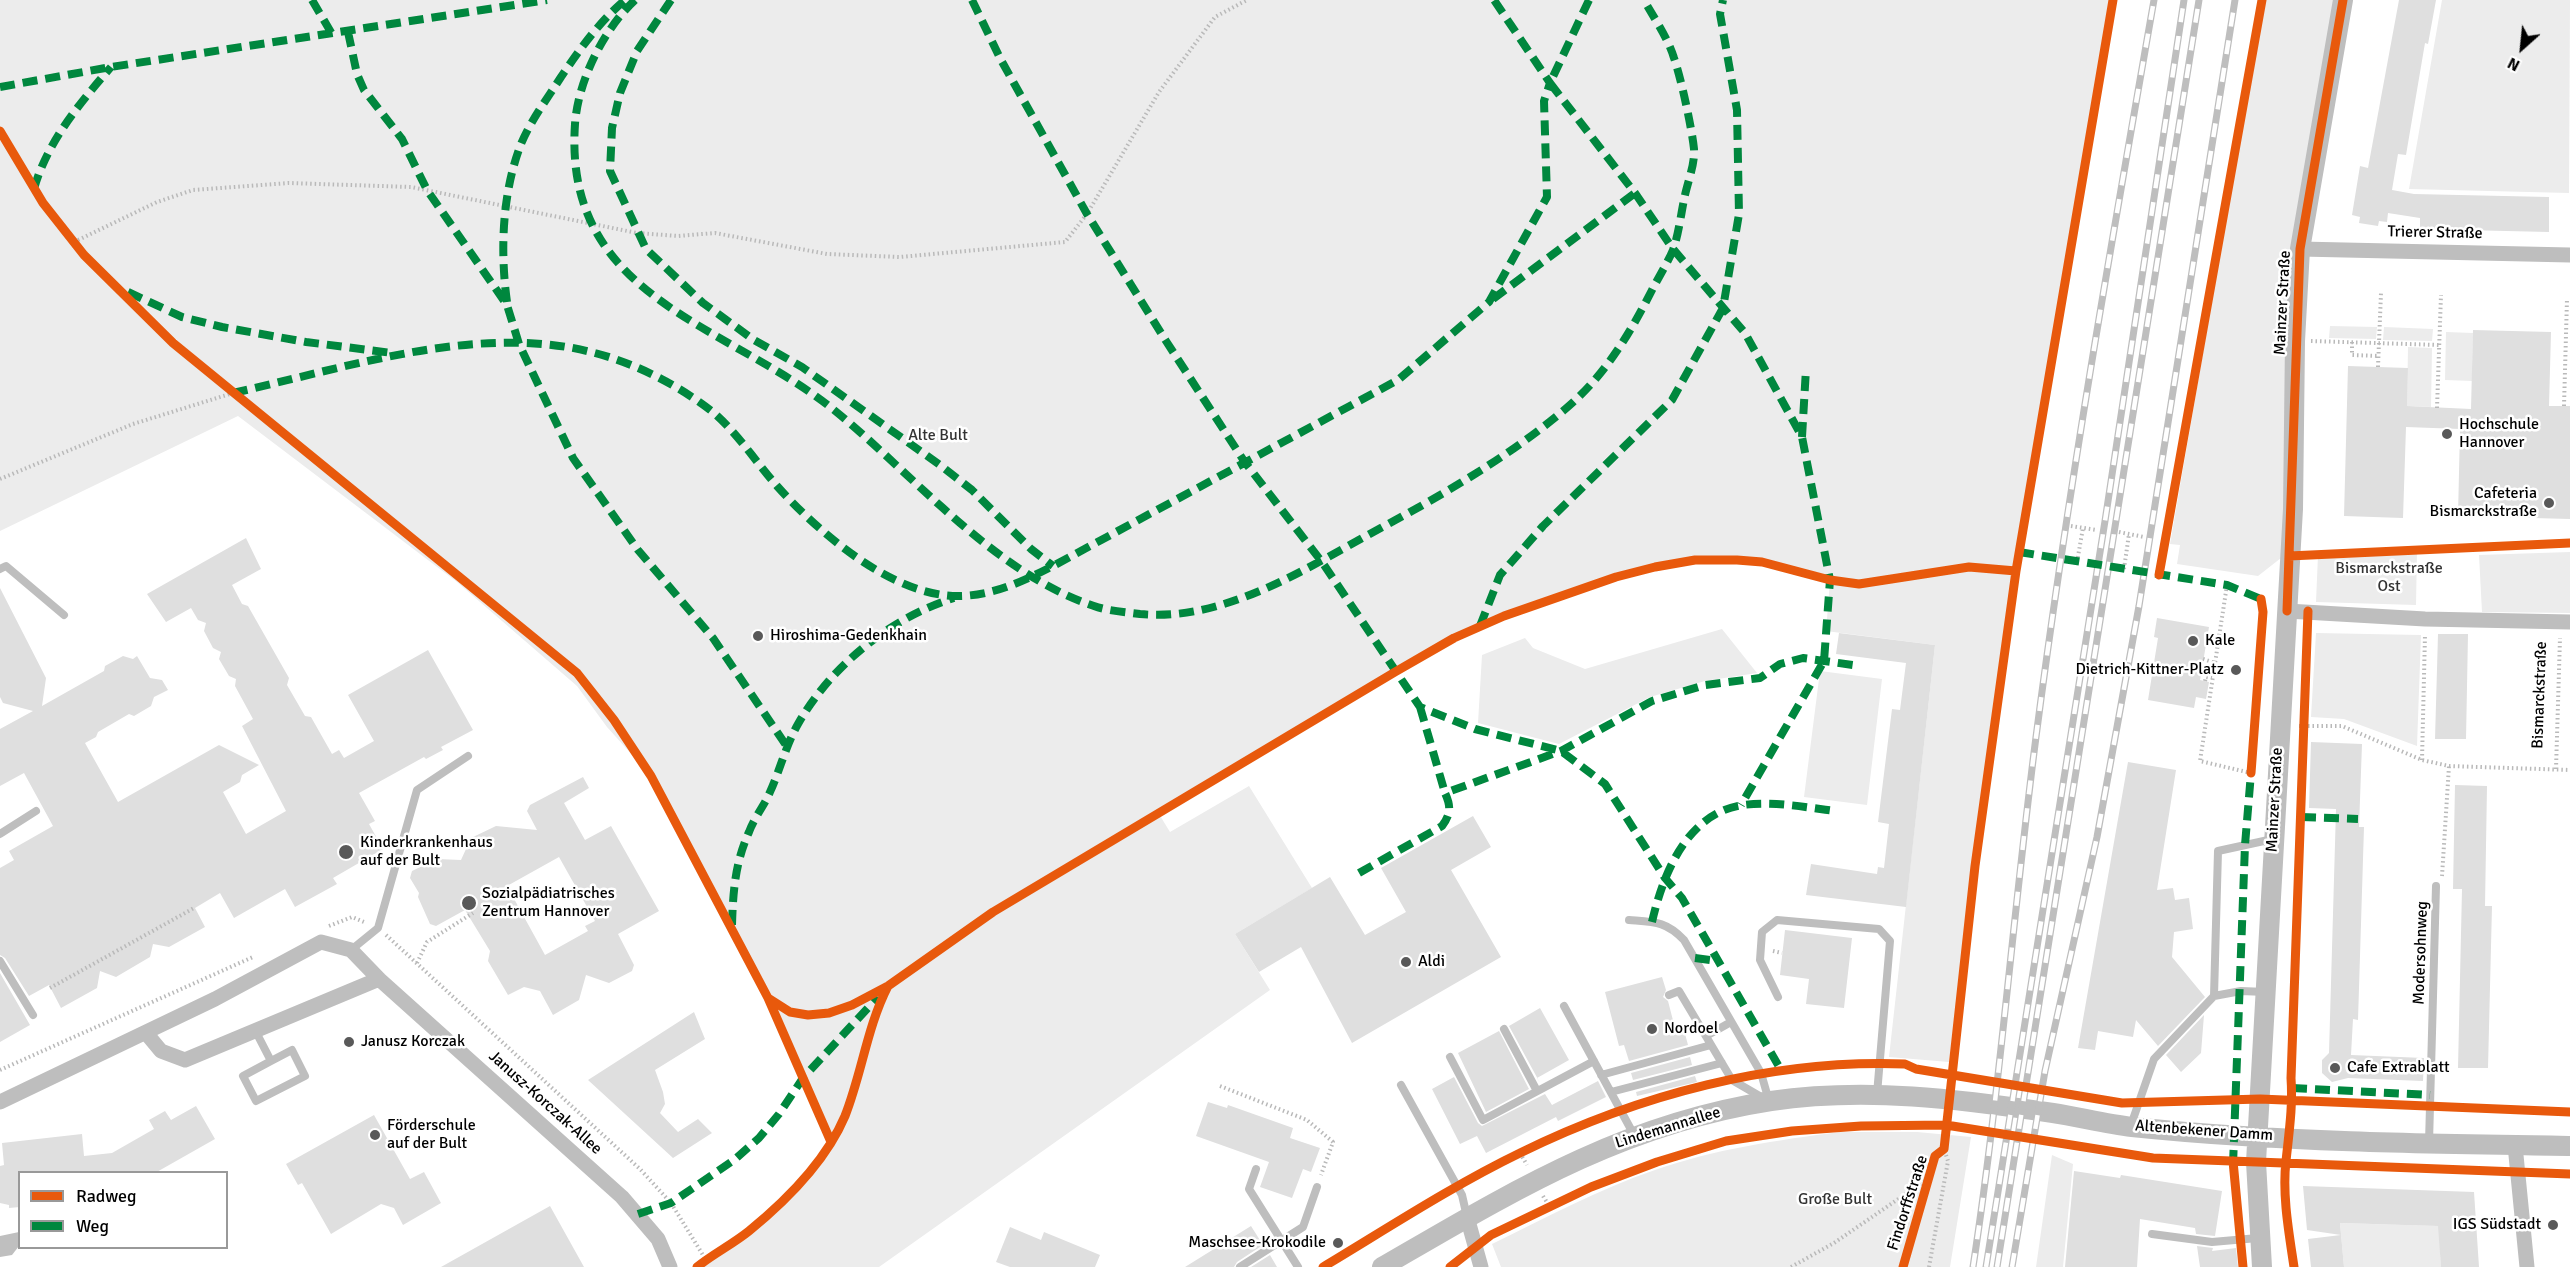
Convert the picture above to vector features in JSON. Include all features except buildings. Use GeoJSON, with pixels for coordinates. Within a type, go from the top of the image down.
{"type":"FeatureCollection","features":[{"type":"Feature","properties":{"kind":"street","name":"Mainzer Straße"},"geometry":{"type":"LineString","coordinates":[[2262,1267],[2256,1162],[2293,509],[2295,341],[2300,249],[2343,0]]}},
{"type":"Feature","properties":{"kind":"street","name":"Trierer Straße"},"geometry":{"type":"LineString","coordinates":[[2300,249],[2570,255]]}},
{"type":"Feature","properties":{"kind":"street","name":"Bismarckstraße"},"geometry":{"type":"LineString","coordinates":[[2287,611],[2425,619],[2565,622]]}},
{"type":"Feature","properties":{"kind":"street"},"geometry":{"type":"LineString","coordinates":[[0,1102],[146,1033],[321,942],[351,950]]}},
{"type":"Feature","properties":{"kind":"street","name":"Janusz-Korczak-Allee"},"geometry":{"type":"LineString","coordinates":[[351,950],[379,979],[622,1197],[658,1239],[670,1267]]}},
{"type":"Feature","properties":{"kind":"street"},"geometry":{"type":"LineString","coordinates":[[146,1033],[161,1051],[185,1060],[379,979]]}},
{"type":"Feature","properties":{"kind":"street","name":"Lindemannallee"},"geometry":{"type":"LineString","coordinates":[[1382,1267],[1467,1217],[1582,1157],[1634,1135],[1711,1113],[1769,1102],[1857,1093],[1948,1100]]}},
{"type":"Feature","properties":{"kind":"street","name":"Altenbekener Damm"},"geometry":{"type":"LineString","coordinates":[[1948,1100],[2131,1127],[2430,1143],[2570,1146]]}},
{"type":"Feature","properties":{"kind":"street"},"geometry":{"type":"LineString","coordinates":[[2515,1145],[2527,1267]]}},
{"type":"Feature","properties":{"kind":"street"},"geometry":{"type":"LineString","coordinates":[[1467,1217],[1481,1267]]}},
{"type":"Feature","properties":{"kind":"lane"},"geometry":{"type":"LineString","coordinates":[[0,569],[6,566],[64,615]]}},
{"type":"Feature","properties":{"kind":"lane"},"geometry":{"type":"LineString","coordinates":[[351,950],[378,928],[417,790],[468,756]]}},
{"type":"Feature","properties":{"kind":"lane"},"geometry":{"type":"LineString","coordinates":[[0,834],[36,811]]}},
{"type":"Feature","properties":{"kind":"lane"},"geometry":{"type":"LineString","coordinates":[[2214,996],[2218,851],[2273,839]]}},
{"type":"Feature","properties":{"kind":"lane","name":"Modersohnweg"},"geometry":{"type":"LineString","coordinates":[[2430,1143],[2436,886]]}},
{"type":"Feature","properties":{"kind":"lane"},"geometry":{"type":"LineString","coordinates":[[1629,920],[1652,921],[1671,926],[1684,940],[1761,1073],[1769,1102]]}},
{"type":"Feature","properties":{"kind":"lane"},"geometry":{"type":"LineString","coordinates":[[1778,998],[1760,960],[1762,932],[1777,920],[1879,929],[1890,941],[1877,1094]]}},
{"type":"Feature","properties":{"kind":"lane"},"geometry":{"type":"LineString","coordinates":[[0,961],[33,1015]]}},
{"type":"Feature","properties":{"kind":"lane"},"geometry":{"type":"LineString","coordinates":[[1669,995],[1679,991],[1732,1080],[1769,1102]]}},
{"type":"Feature","properties":{"kind":"lane"},"geometry":{"type":"LineString","coordinates":[[2131,1127],[2154,1059],[2214,996],[2241,991],[2266,992]]}},
{"type":"Feature","properties":{"kind":"lane"},"geometry":{"type":"LineString","coordinates":[[1564,1006],[1634,1135]]}},
{"type":"Feature","properties":{"kind":"lane"},"geometry":{"type":"LineString","coordinates":[[1706,1036],[1731,1022]]}},
{"type":"Feature","properties":{"kind":"lane"},"geometry":{"type":"LineString","coordinates":[[1504,1029],[1537,1091]]}},
{"type":"Feature","properties":{"kind":"lane"},"geometry":{"type":"LineString","coordinates":[[256,1032],[271,1061]]}},
{"type":"Feature","properties":{"kind":"lane"},"geometry":{"type":"LineString","coordinates":[[1601,1075],[1711,1045]]}},
{"type":"Feature","properties":{"kind":"lane"},"geometry":{"type":"LineString","coordinates":[[292,1050],[305,1076],[256,1101],[243,1076],[271,1061],[292,1050]]}},
{"type":"Feature","properties":{"kind":"lane"},"geometry":{"type":"LineString","coordinates":[[1450,1057],[1483,1120],[1594,1061]]}},
{"type":"Feature","properties":{"kind":"lane"},"geometry":{"type":"LineString","coordinates":[[1611,1092],[1722,1063]]}},
{"type":"Feature","properties":{"kind":"lane"},"geometry":{"type":"LineString","coordinates":[[1401,1085],[1462,1195],[1467,1217]]}},
{"type":"Feature","properties":{"kind":"lane"},"geometry":{"type":"LineString","coordinates":[[1256,1169],[1249,1189],[1298,1267]]}},
{"type":"Feature","properties":{"kind":"lane"},"geometry":{"type":"LineString","coordinates":[[1240,1267],[1304,1227],[1317,1187]]}},
{"type":"Feature","properties":{"kind":"lane"},"geometry":{"type":"LineString","coordinates":[[2152,1234],[2212,1242],[2260,1238]]}},
{"type":"Feature","properties":{"kind":"path"},"geometry":{"type":"LineString","coordinates":[[74,242],[157,202],[192,190],[289,183],[411,187],[637,232],[678,236],[715,233],[827,254],[929,255],[1000,246],[1065,242],[1093,204],[1159,92],[1215,17],[1247,0]]}},
{"type":"Feature","properties":{"kind":"path"},"geometry":{"type":"LineString","coordinates":[[2378,367],[2380,293]]}},
{"type":"Feature","properties":{"kind":"path"},"geometry":{"type":"LineString","coordinates":[[2437,408],[2441,295]]}},
{"type":"Feature","properties":{"kind":"path"},"geometry":{"type":"LineString","coordinates":[[2564,406],[2567,299]]}},
{"type":"Feature","properties":{"kind":"path"},"geometry":{"type":"LineString","coordinates":[[2295,341],[2439,345]]}},
{"type":"Feature","properties":{"kind":"path"},"geometry":{"type":"LineString","coordinates":[[2352,342],[2352,355],[2379,356]]}},
{"type":"Feature","properties":{"kind":"path"},"geometry":{"type":"LineString","coordinates":[[0,479],[133,424],[233,393]]}},
{"type":"Feature","properties":{"kind":"path"},"geometry":{"type":"LineString","coordinates":[[2071,526],[2097,530]]}},
{"type":"Feature","properties":{"kind":"path"},"geometry":{"type":"LineString","coordinates":[[2077,562],[2083,528]]}},
{"type":"Feature","properties":{"kind":"path"},"geometry":{"type":"LineString","coordinates":[[2119,532],[2145,537]]}},
{"type":"Feature","properties":{"kind":"path"},"geometry":{"type":"LineString","coordinates":[[2124,569],[2129,534]]}},
{"type":"Feature","properties":{"kind":"path"},"geometry":{"type":"LineString","coordinates":[[2226,585],[2200,761],[2251,769]]}},
{"type":"Feature","properties":{"kind":"path"},"geometry":{"type":"LineString","coordinates":[[2422,760],[2425,619]]}},
{"type":"Feature","properties":{"kind":"path"},"geometry":{"type":"LineString","coordinates":[[2203,659],[2215,663]]}},
{"type":"Feature","properties":{"kind":"path"},"geometry":{"type":"LineString","coordinates":[[2205,681],[2206,677],[2212,678]]}},
{"type":"Feature","properties":{"kind":"path"},"geometry":{"type":"LineString","coordinates":[[2279,726],[2342,726],[2422,760],[2449,766],[2570,770]]}},
{"type":"Feature","properties":{"kind":"path"},"geometry":{"type":"LineString","coordinates":[[50,988],[194,908]]}},
{"type":"Feature","properties":{"kind":"path"},"geometry":{"type":"LineString","coordinates":[[417,963],[427,942],[474,913]]}},
{"type":"Feature","properties":{"kind":"path"},"geometry":{"type":"LineString","coordinates":[[320,930],[352,917],[378,928],[640,1169],[671,1203],[706,1260]]}},
{"type":"Feature","properties":{"kind":"path"},"geometry":{"type":"LineString","coordinates":[[1773,951],[1782,953]]}},
{"type":"Feature","properties":{"kind":"path"},"geometry":{"type":"LineString","coordinates":[[0,1070],[255,956]]}},
{"type":"Feature","properties":{"kind":"path"},"geometry":{"type":"LineString","coordinates":[[1220,1086],[1307,1120],[1333,1142],[1317,1187]]}},
{"type":"Feature","properties":{"kind":"path"},"geometry":{"type":"LineString","coordinates":[[1791,1267],[1834,1243],[1929,1178]]}},
{"type":"Feature","properties":{"kind":"green space","name":"Alte Bult"},"geometry":{"type":"Polygon","coordinates":[[[0,0],[2113,0],[2014,571],[1949,1062],[1889,1057],[1935,645],[1826,631],[1830,581],[1795,570],[1761,562],[1737,560],[1666,565],[1629,573],[1556,596],[1454,638],[1159,814],[1170,832],[1249,786],[1312,888],[1235,934],[1270,990],[879,1267],[697,1267],[748,1232],[793,1191],[831,1141],[768,998],[651,776],[607,727],[577,686],[457,582],[238,416],[0,531],[0,0]]]}},
{"type":"Feature","properties":{"kind":"green space"},"geometry":{"type":"Polygon","coordinates":[[[2264,0],[2339,0],[2294,247],[2285,508],[2281,558],[2258,576],[2177,564],[2180,545],[2170,544],[2264,0]]]}},
{"type":"Feature","properties":{"kind":"green space"},"geometry":{"type":"Polygon","coordinates":[[[2442,0],[2570,0],[2569,193],[2409,189],[2442,0]]]}},
{"type":"Feature","properties":{"kind":"green space"},"geometry":{"type":"Polygon","coordinates":[[[2330,326],[2377,327],[2376,339],[2329,338],[2330,326]]]}},
{"type":"Feature","properties":{"kind":"green space"},"geometry":{"type":"Polygon","coordinates":[[[2384,327],[2433,329],[2432,341],[2383,340],[2384,327]]]}},
{"type":"Feature","properties":{"kind":"green space"},"geometry":{"type":"Polygon","coordinates":[[[2446,332],[2473,333],[2472,381],[2445,380],[2446,332]]]}},
{"type":"Feature","properties":{"kind":"green space"},"geometry":{"type":"Polygon","coordinates":[[[2408,347],[2432,348],[2431,407],[2407,406],[2408,347]]]}},
{"type":"Feature","properties":{"kind":"green space","name":"Bismarckstraße Ost"},"geometry":{"type":"Polygon","coordinates":[[[2417,550],[2416,605],[2316,602],[2318,555],[2417,550]]]}},
{"type":"Feature","properties":{"kind":"green space"},"geometry":{"type":"Polygon","coordinates":[[[2570,552],[2570,613],[2482,612],[2479,555],[2570,552]]]}},
{"type":"Feature","properties":{"kind":"green space"},"geometry":{"type":"Polygon","coordinates":[[[1722,629],[1757,673],[1705,681],[1650,697],[1559,744],[1478,723],[1482,655],[1525,638],[1533,648],[1585,669],[1722,629]]]}},
{"type":"Feature","properties":{"kind":"green space"},"geometry":{"type":"Polygon","coordinates":[[[2316,633],[2421,635],[2417,746],[2344,719],[2311,717],[2316,633]]]}},
{"type":"Feature","properties":{"kind":"green space"},"geometry":{"type":"Polygon","coordinates":[[[1820,671],[1882,679],[1867,805],[1804,797],[1820,671]]]}},
{"type":"Feature","properties":{"kind":"green space","name":"Große Bult"},"geometry":{"type":"Polygon","coordinates":[[[1840,1132],[1917,1132],[1971,1137],[1950,1267],[1501,1267],[1492,1244],[1593,1195],[1678,1163],[1747,1146],[1840,1132]]]}},
{"type":"Feature","properties":{"kind":"green space"},"geometry":{"type":"Polygon","coordinates":[[[2052,1155],[2073,1164],[2063,1267],[2036,1267],[2052,1155]]]}},
{"type":"Feature","properties":{"kind":"green space"},"geometry":{"type":"Polygon","coordinates":[[[2340,1223],[2439,1226],[2441,1267],[2344,1267],[2340,1223]]]}},
{"type":"Feature","properties":{"kind":"shaded area"},"geometry":{"type":"Polygon","coordinates":[[[18,1232],[18,1247],[12,1255],[0,1257],[0,1236],[18,1232]]]}},
{"type":"Feature","properties":{"kind":"railway"},"geometry":{"type":"LineString","coordinates":[[1973,1267],[1991,1135],[2048,644],[2091,368],[2154,0]]}},
{"type":"Feature","properties":{"kind":"railway"},"geometry":{"type":"LineString","coordinates":[[1986,1267],[2105,521],[2184,0]]}},
{"type":"Feature","properties":{"kind":"railway"},"geometry":{"type":"LineString","coordinates":[[1997,1267],[2199,0]]}},
{"type":"Feature","properties":{"kind":"railway"},"geometry":{"type":"LineString","coordinates":[[2012,1267],[2045,1071],[2097,837],[2139,606],[2235,0]]}},
{"type":"Feature","properties":{"kind":"marked path"},"geometry":{"type":"LineString","coordinates":[[312,0],[332,34]]}},
{"type":"Feature","properties":{"kind":"marked path"},"geometry":{"type":"LineString","coordinates":[[0,87],[111,67],[547,0]]}},
{"type":"Feature","properties":{"kind":"marked path"},"geometry":{"type":"LineString","coordinates":[[507,302],[504,222],[510,182],[521,144],[575,56],[598,27],[625,0]]}},
{"type":"Feature","properties":{"kind":"marked path"},"geometry":{"type":"LineString","coordinates":[[635,0],[623,12],[594,57],[581,91],[575,124],[578,183],[595,230],[623,268],[660,300],[791,380],[834,410],[956,520],[1023,571],[1058,591],[1099,608],[1140,614],[1170,614],[1229,603],[1314,565],[1492,463],[1563,411],[1602,371],[1633,325],[1673,250],[1693,161],[1691,129],[1677,67],[1668,43],[1644,0]]}},
{"type":"Feature","properties":{"kind":"marked path"},"geometry":{"type":"LineString","coordinates":[[671,0],[637,51],[620,93],[612,128],[610,171],[646,249],[703,303],[754,340],[802,367],[940,465],[972,490],[1031,549],[1053,566]]}},
{"type":"Feature","properties":{"kind":"marked path"},"geometry":{"type":"LineString","coordinates":[[972,0],[1001,60],[1087,214],[1166,341],[1244,461],[1322,562],[1420,707],[1475,729],[1561,751],[1605,784],[1665,878],[1682,898],[1781,1070]]}},
{"type":"Feature","properties":{"kind":"marked path"},"geometry":{"type":"LineString","coordinates":[[233,393],[367,361],[460,345],[506,343],[551,345],[595,353],[627,363],[658,377],[714,413],[794,504],[835,541],[858,559],[883,574],[933,593],[958,596],[995,590],[1053,566],[1398,380],[1489,302],[1547,197],[1544,101],[1550,83],[1494,0]]}},
{"type":"Feature","properties":{"kind":"marked path"},"geometry":{"type":"LineString","coordinates":[[1589,0],[1550,83],[1635,193],[1673,249],[1745,333],[1802,437],[1830,580],[1824,661],[1741,805]]}},
{"type":"Feature","properties":{"kind":"marked path"},"geometry":{"type":"LineString","coordinates":[[1480,626],[1500,575],[1543,526],[1672,400],[1723,308],[1739,214],[1737,110],[1720,14],[1723,0]]}},
{"type":"Feature","properties":{"kind":"marked path"},"geometry":{"type":"LineString","coordinates":[[348,32],[357,74],[364,90],[402,139],[427,190],[507,305],[519,344],[573,458],[638,550],[713,638],[788,748]]}},
{"type":"Feature","properties":{"kind":"marked path"},"geometry":{"type":"LineString","coordinates":[[34,189],[56,139],[76,109],[111,67]]}},
{"type":"Feature","properties":{"kind":"marked path"},"geometry":{"type":"LineString","coordinates":[[1493,299],[1635,193]]}},
{"type":"Feature","properties":{"kind":"marked path"},"geometry":{"type":"LineString","coordinates":[[128,292],[182,317],[222,327],[306,342],[392,353]]}},
{"type":"Feature","properties":{"kind":"marked path"},"geometry":{"type":"LineString","coordinates":[[1802,437],[1806,369]]}},
{"type":"Feature","properties":{"kind":"marked path"},"geometry":{"type":"LineString","coordinates":[[2019,552],[2227,585],[2261,599]]}},
{"type":"Feature","properties":{"kind":"marked path"},"geometry":{"type":"LineString","coordinates":[[732,925],[736,878],[744,844],[770,792],[794,732],[812,703],[845,664],[885,631],[907,618],[954,598]]}},
{"type":"Feature","properties":{"kind":"marked path"},"geometry":{"type":"LineString","coordinates":[[1359,873],[1442,826],[1449,810],[1445,793],[1561,751],[1652,701],[1705,685],[1760,678],[1780,664],[1803,658],[1853,665]]}},
{"type":"Feature","properties":{"kind":"marked path"},"geometry":{"type":"LineString","coordinates":[[1420,707],[1445,793]]}},
{"type":"Feature","properties":{"kind":"marked path"},"geometry":{"type":"LineString","coordinates":[[2233,1165],[2245,845],[2251,773]]}},
{"type":"Feature","properties":{"kind":"marked path"},"geometry":{"type":"LineString","coordinates":[[1652,922],[1663,885],[1681,848],[1692,833],[1723,810],[1743,805],[1766,804],[1835,811]]}},
{"type":"Feature","properties":{"kind":"marked path"},"geometry":{"type":"LineString","coordinates":[[2301,817],[2358,819]]}},
{"type":"Feature","properties":{"kind":"marked path"},"geometry":{"type":"LineString","coordinates":[[1695,958],[1718,961]]}},
{"type":"Feature","properties":{"kind":"marked path"},"geometry":{"type":"LineString","coordinates":[[638,1214],[671,1203],[734,1160],[759,1138],[779,1114],[803,1078],[878,997]]}},
{"type":"Feature","properties":{"kind":"marked path"},"geometry":{"type":"LineString","coordinates":[[2292,1088],[2430,1095]]}},
{"type":"Feature","properties":{"kind":"cycle path","name":"Findorffstraße"},"geometry":{"type":"LineString","coordinates":[[1903,1267],[1935,1156],[1944,1149],[1975,866],[2016,571],[2113,0]]}},
{"type":"Feature","properties":{"kind":"cycle path"},"geometry":{"type":"LineString","coordinates":[[2159,575],[2262,0]]}},
{"type":"Feature","properties":{"kind":"cycle path"},"geometry":{"type":"LineString","coordinates":[[2287,611],[2300,249],[2343,0]]}},
{"type":"Feature","properties":{"kind":"cycle path"},"geometry":{"type":"LineString","coordinates":[[0,131],[43,203],[84,255],[173,343],[577,673],[614,720],[651,776],[768,998],[831,1142]]}},
{"type":"Feature","properties":{"kind":"cycle path"},"geometry":{"type":"LineString","coordinates":[[2289,556],[2570,543]]}},
{"type":"Feature","properties":{"kind":"cycle path"},"geometry":{"type":"LineString","coordinates":[[768,998],[790,1012],[808,1015],[829,1013],[852,1005],[888,986],[993,912],[1454,638],[1504,616],[1616,577],[1695,560],[1762,562],[1830,580],[1859,584],[1969,567],[2016,571]]}},
{"type":"Feature","properties":{"kind":"cycle path"},"geometry":{"type":"LineString","coordinates":[[2251,773],[2263,612],[2261,599]]}},
{"type":"Feature","properties":{"kind":"cycle path"},"geometry":{"type":"LineString","coordinates":[[2294,1267],[2287,1214],[2285,1174],[2291,1109],[2308,611]]}},
{"type":"Feature","properties":{"kind":"cycle path"},"geometry":{"type":"LineString","coordinates":[[697,1267],[743,1236],[763,1219],[804,1179],[827,1149],[845,1116],[875,1018],[888,986]]}},
{"type":"Feature","properties":{"kind":"cycle path"},"geometry":{"type":"LineString","coordinates":[[1323,1267],[1470,1179],[1565,1132],[1659,1098],[1707,1085],[1805,1068],[1855,1064],[1905,1064],[1916,1069],[2122,1103],[2260,1099],[2570,1112]]}},
{"type":"Feature","properties":{"kind":"cycle path"},"geometry":{"type":"LineString","coordinates":[[1450,1267],[1491,1235],[1591,1187],[1657,1162],[1726,1141],[1792,1131],[1861,1126],[1946,1125],[2153,1158],[2570,1174]]}},
{"type":"Feature","properties":{"kind":"cycle path"},"geometry":{"type":"LineString","coordinates":[[2233,1161],[2243,1267]]}},
{"type":"Feature","properties":{"kind":"place","name":"Hochschule Hannover"},"geometry":{"type":"Point","coordinates":[2447,434]}},
{"type":"Feature","properties":{"kind":"place","name":"Cafeteria Bismarckstraße"},"geometry":{"type":"Point","coordinates":[2549,503]}},
{"type":"Feature","properties":{"kind":"place","name":"Hiroshima-Gedenkhain"},"geometry":{"type":"Point","coordinates":[758,636]}},
{"type":"Feature","properties":{"kind":"place","name":"Kale"},"geometry":{"type":"Point","coordinates":[2193,641]}},
{"type":"Feature","properties":{"kind":"place","name":"Dietrich-Kittner-Platz"},"geometry":{"type":"Point","coordinates":[2236,670]}},
{"type":"Feature","properties":{"kind":"place","name":"Kinderkrankenhaus auf der Bult"},"geometry":{"type":"Point","coordinates":[346,852]}},
{"type":"Feature","properties":{"kind":"place","name":"Sozialpädiatrisches Zentrum Hannover"},"geometry":{"type":"Point","coordinates":[469,903]}},
{"type":"Feature","properties":{"kind":"place","name":"Aldi"},"geometry":{"type":"Point","coordinates":[1406,962]}},
{"type":"Feature","properties":{"kind":"place","name":"Nordoel"},"geometry":{"type":"Point","coordinates":[1652,1029]}},
{"type":"Feature","properties":{"kind":"place","name":"Janusz Korczak"},"geometry":{"type":"Point","coordinates":[349,1042]}},
{"type":"Feature","properties":{"kind":"place","name":"Cafe Extrablatt"},"geometry":{"type":"Point","coordinates":[2335,1068]}},
{"type":"Feature","properties":{"kind":"place","name":"Förderschule auf der Bult"},"geometry":{"type":"Point","coordinates":[375,1135]}},
{"type":"Feature","properties":{"kind":"place","name":"IGS Südstadt"},"geometry":{"type":"Point","coordinates":[2553,1225]}},
{"type":"Feature","properties":{"kind":"place","name":"Maschsee-Krokodile"},"geometry":{"type":"Point","coordinates":[1338,1243]}}]}
